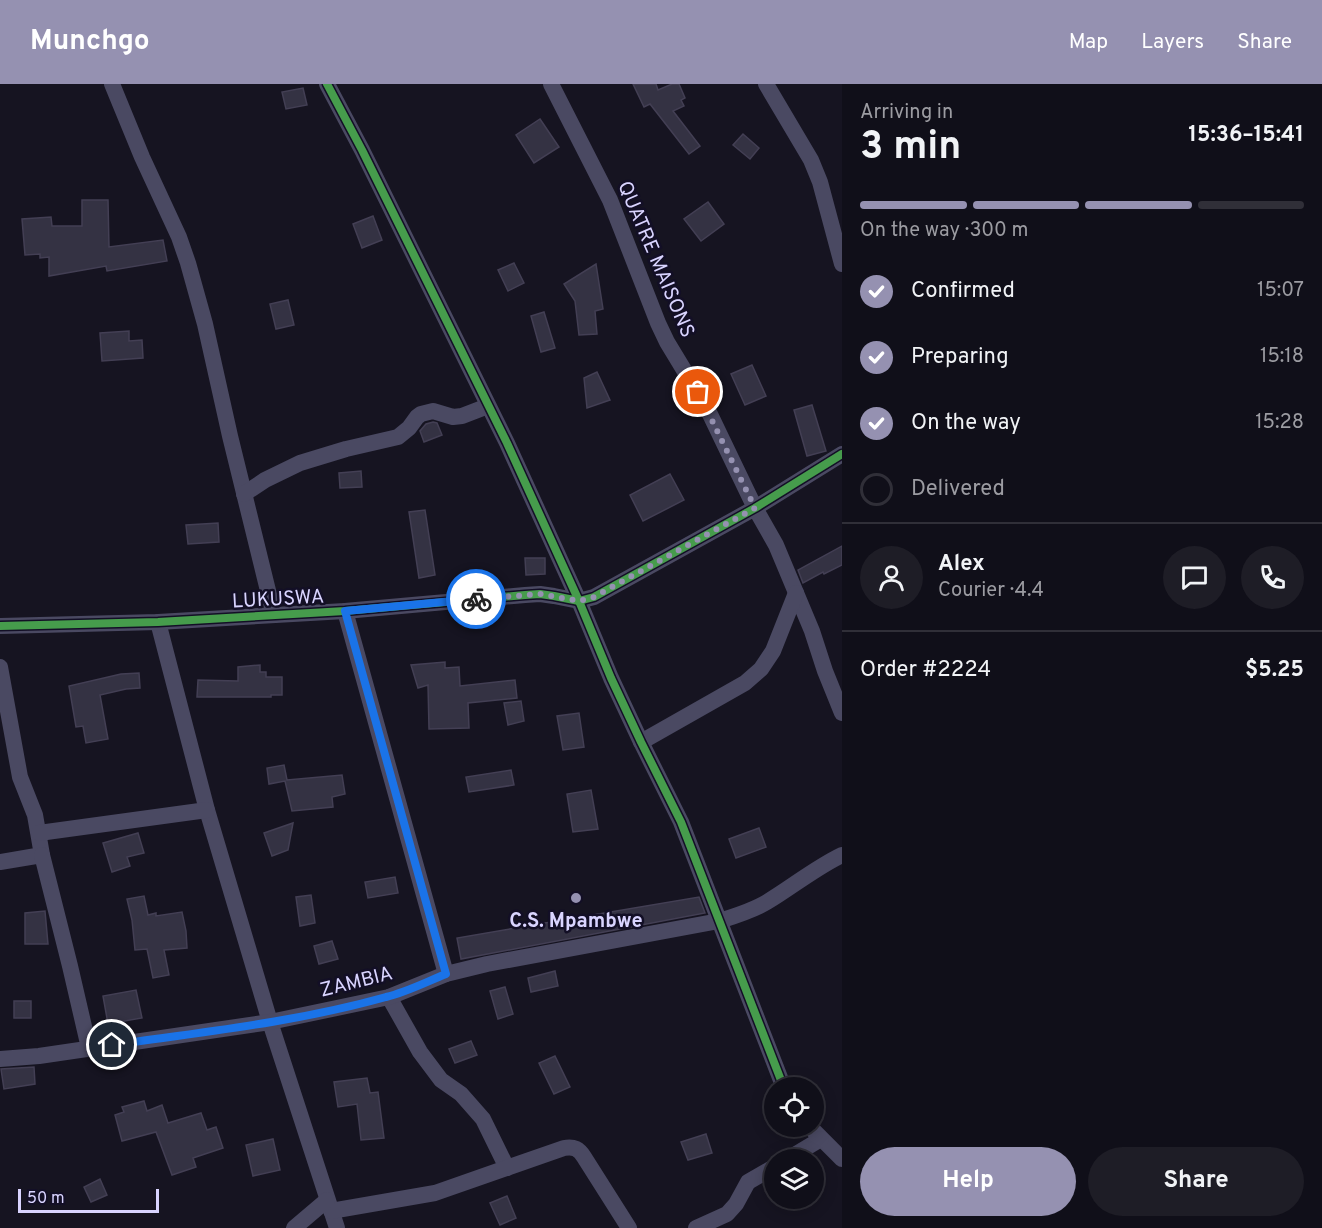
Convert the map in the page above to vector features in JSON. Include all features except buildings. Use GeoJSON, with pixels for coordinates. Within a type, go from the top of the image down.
{"type":"FeatureCollection","features":[{"type":"Feature","properties":{"kind":"street"},"geometry":{"type":"LineString","coordinates":[[112,84],[188,263],[205,324],[274,615]]}},
{"type":"Feature","properties":{"kind":"street"},"geometry":{"type":"LineString","coordinates":[[327,84],[507,443],[579,601],[611,678],[681,822],[779,1077]]}},
{"type":"Feature","properties":{"kind":"street","name":"QUATRE MAISONS"},"geometry":{"type":"LineString","coordinates":[[551,84],[610,201],[657,323],[707,408],[755,508],[776,545],[842,713]]}},
{"type":"Feature","properties":{"kind":"street"},"geometry":{"type":"LineString","coordinates":[[766,84],[811,160],[822,190],[842,264]]}},
{"type":"Feature","properties":{"kind":"street"},"geometry":{"type":"LineString","coordinates":[[244,494],[265,480],[300,463],[398,437],[410,428],[421,414],[433,411],[453,417],[462,416],[488,406]]}},
{"type":"Feature","properties":{"kind":"street"},"geometry":{"type":"LineString","coordinates":[[579,601],[594,597],[755,508],[842,454]]}},
{"type":"Feature","properties":{"kind":"street"},"geometry":{"type":"LineString","coordinates":[[641,742],[746,683],[761,669],[773,651],[796,593]]}},
{"type":"Feature","properties":{"kind":"street","name":"LUKUSWA"},"geometry":{"type":"LineString","coordinates":[[0,626],[158,622],[345,611],[533,595],[579,601]]}},
{"type":"Feature","properties":{"kind":"street"},"geometry":{"type":"LineString","coordinates":[[345,611],[446,974]]}},
{"type":"Feature","properties":{"kind":"street"},"geometry":{"type":"LineString","coordinates":[[158,622],[207,810],[270,1022],[337,1228]]}},
{"type":"Feature","properties":{"kind":"street"},"geometry":{"type":"LineString","coordinates":[[0,667],[20,777],[35,815],[42,855],[89,1048]]}},
{"type":"Feature","properties":{"kind":"street"},"geometry":{"type":"LineString","coordinates":[[39,833],[207,810]]}},
{"type":"Feature","properties":{"kind":"street"},"geometry":{"type":"LineString","coordinates":[[0,862],[42,855]]}},
{"type":"Feature","properties":{"kind":"street","name":"ZAMBIA"},"geometry":{"type":"LineString","coordinates":[[0,1059],[39,1056],[270,1022],[389,997],[446,974],[487,964],[719,921],[752,910],[767,902],[842,855]]}},
{"type":"Feature","properties":{"kind":"street"},"geometry":{"type":"LineString","coordinates":[[389,997],[420,1052],[441,1080],[461,1094],[483,1119],[507,1168]]}},
{"type":"Feature","properties":{"kind":"street"},"geometry":{"type":"LineString","coordinates":[[798,1149],[811,1137]]}},
{"type":"Feature","properties":{"kind":"street"},"geometry":{"type":"LineString","coordinates":[[819,1137],[842,1159]]}},
{"type":"Feature","properties":{"kind":"street"},"geometry":{"type":"LineString","coordinates":[[294,1228],[329,1205],[435,1193],[564,1148],[575,1148],[584,1157],[629,1228]]}},
{"type":"Feature","properties":{"kind":"street"},"geometry":{"type":"LineString","coordinates":[[696,1228],[727,1214],[736,1204],[748,1182],[764,1173]]}},
{"type":"Feature","properties":{"kind":"cycle path"},"geometry":{"type":"LineString","coordinates":[[327,84],[507,443],[579,601],[611,678],[681,822],[780,1077]]}},
{"type":"Feature","properties":{"kind":"cycle path"},"geometry":{"type":"LineString","coordinates":[[0,626],[158,622],[345,611],[540,594],[579,601],[594,597],[755,508],[842,454]]}},
{"type":"Feature","properties":{"kind":"way so far"},"geometry":{"type":"LineString","coordinates":[[476,599],[540,594],[579,601],[594,597],[755,508],[698,392]]}},
{"type":"Feature","properties":{"kind":"place","name":"C.S. Mpambwe"},"geometry":{"type":"Point","coordinates":[576,898]}},
{"type":"Feature","properties":{"kind":"route"},"geometry":{"type":"LineString","coordinates":[[112,1045],[270,1022],[357,1004],[389,997],[446,974],[345,611],[476,599]]}}]}
